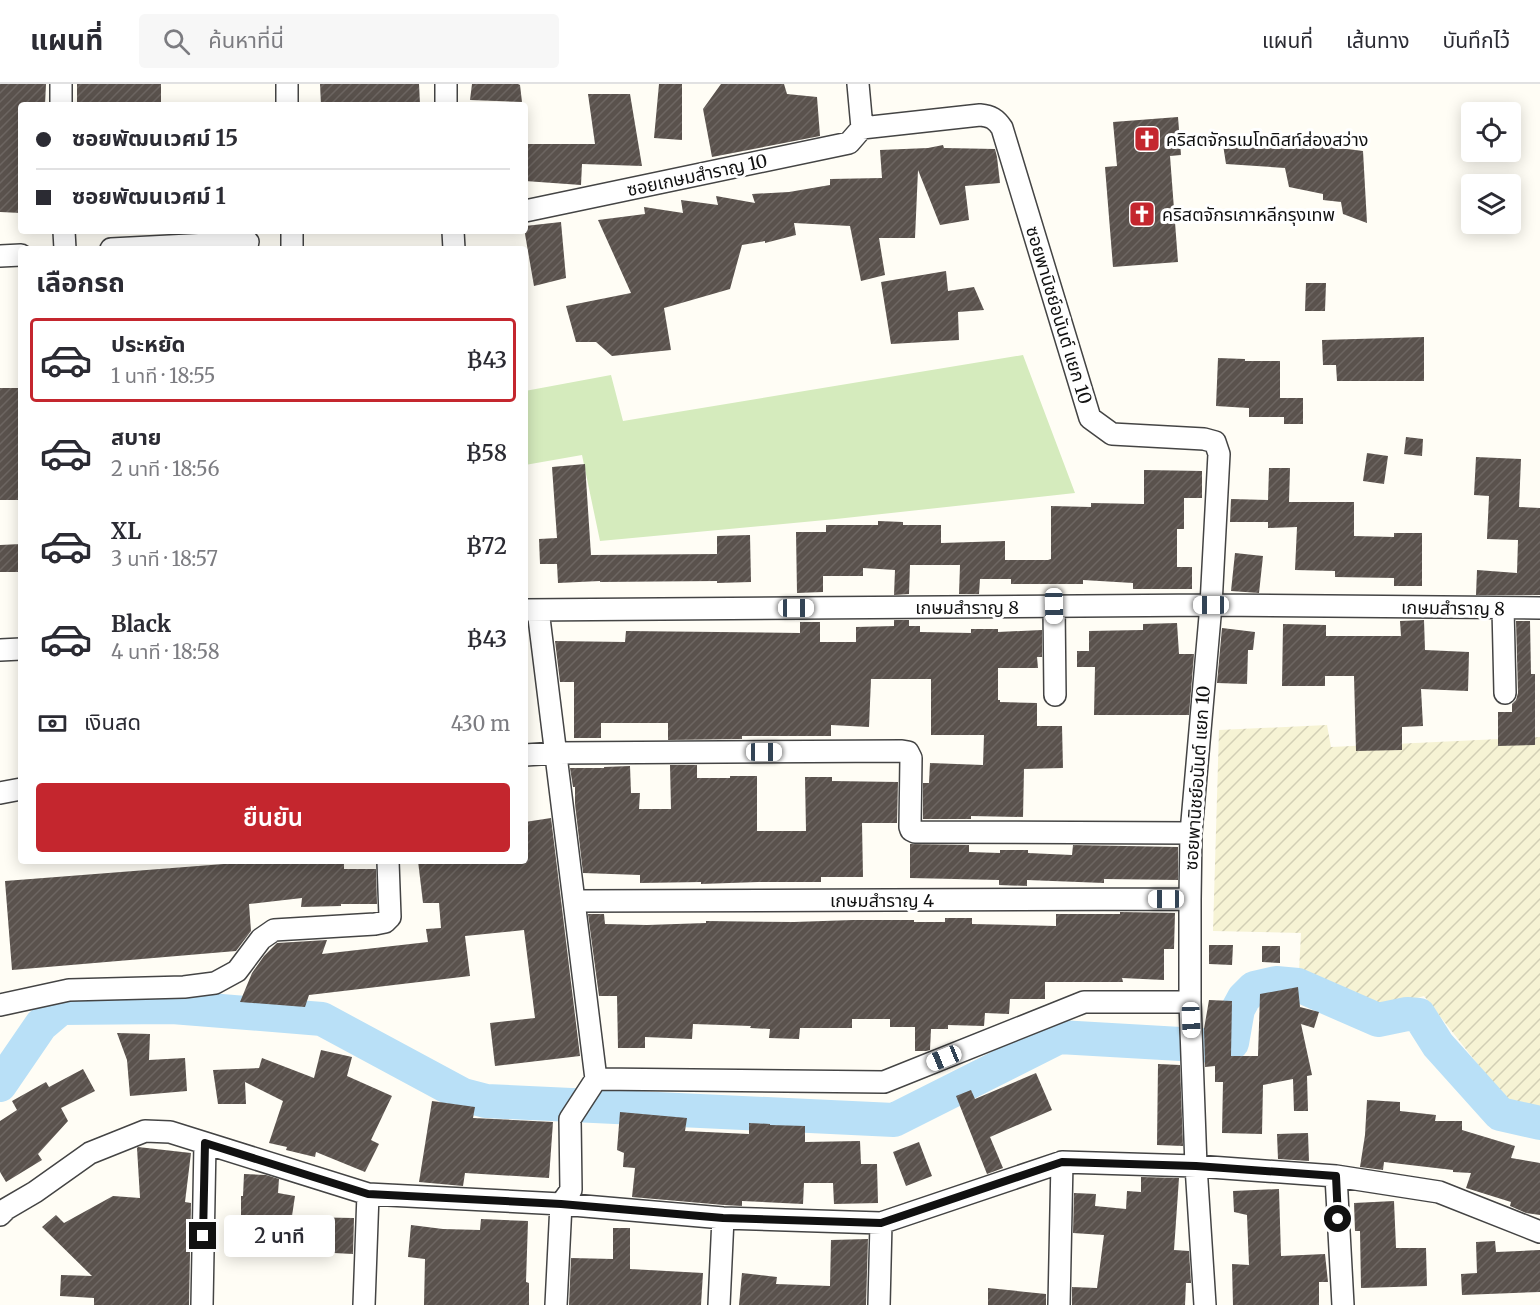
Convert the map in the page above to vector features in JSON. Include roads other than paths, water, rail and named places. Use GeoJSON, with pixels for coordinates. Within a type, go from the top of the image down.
{"type":"FeatureCollection","features":[{"type":"Feature","properties":{"kind":"street"},"geometry":{"type":"LineString","coordinates":[[61,84],[61,102]]}},
{"type":"Feature","properties":{"kind":"street"},"geometry":{"type":"LineString","coordinates":[[286,84],[287,102]]}},
{"type":"Feature","properties":{"kind":"street"},"geometry":{"type":"LineString","coordinates":[[446,84],[446,102]]}},
{"type":"Feature","properties":{"kind":"street"},"geometry":{"type":"LineString","coordinates":[[858,84],[862,128]]}},
{"type":"Feature","properties":{"kind":"street","name":"ซอยพานิชย์อนันต์ แยก 10"},"geometry":{"type":"LineString","coordinates":[[862,128],[980,115],[997,120],[1002,128],[1090,418],[1112,434],[1204,439],[1215,442],[1220,454],[1211,605],[1191,833],[1192,1065],[1205,1305]]}},
{"type":"Feature","properties":{"kind":"street","name":"ซอยเกษมสำราญ 10"},"geometry":{"type":"LineString","coordinates":[[528,210],[849,143],[862,128]]}},
{"type":"Feature","properties":{"kind":"street"},"geometry":{"type":"LineString","coordinates":[[170,246],[248,242]]}},
{"type":"Feature","properties":{"kind":"street"},"geometry":{"type":"LineString","coordinates":[[0,256],[18,255]]}},
{"type":"Feature","properties":{"kind":"street","name":"เกษมสำราญ 8"},"geometry":{"type":"LineString","coordinates":[[531,610],[1211,605],[1540,608]]}},
{"type":"Feature","properties":{"kind":"street"},"geometry":{"type":"LineString","coordinates":[[1054,606],[1056,695]]}},
{"type":"Feature","properties":{"kind":"street"},"geometry":{"type":"LineString","coordinates":[[1503,608],[1505,693]]}},
{"type":"Feature","properties":{"kind":"street"},"geometry":{"type":"LineString","coordinates":[[531,610],[556,753],[596,1079],[570,1119],[571,1190],[561,1204],[556,1305]]}},
{"type":"Feature","properties":{"kind":"street"},"geometry":{"type":"LineString","coordinates":[[0,650],[18,649]]}},
{"type":"Feature","properties":{"kind":"street"},"geometry":{"type":"LineString","coordinates":[[528,755],[902,751],[908,752],[911,758],[910,827],[915,832],[1191,833]]}},
{"type":"Feature","properties":{"kind":"street"},"geometry":{"type":"LineString","coordinates":[[0,793],[18,790]]}},
{"type":"Feature","properties":{"kind":"street"},"geometry":{"type":"LineString","coordinates":[[0,1005],[69,990],[184,987],[214,983],[237,971],[261,939],[274,930],[386,922],[390,916],[388,864]]}},
{"type":"Feature","properties":{"kind":"street","name":"เกษมสำราญ 4"},"geometry":{"type":"LineString","coordinates":[[574,901],[1190,899]]}},
{"type":"Feature","properties":{"kind":"street"},"geometry":{"type":"LineString","coordinates":[[596,1079],[884,1082],[1084,1002],[1191,1011]]}},
{"type":"Feature","properties":{"kind":"street"},"geometry":{"type":"LineString","coordinates":[[0,1215],[90,1153],[145,1131],[170,1132],[368,1194],[561,1204],[723,1218],[881,1223],[1062,1162],[1196,1166],[1336,1176],[1439,1192],[1540,1232]]}},
{"type":"Feature","properties":{"kind":"street"},"geometry":{"type":"LineString","coordinates":[[202,1305],[205,1143]]}},
{"type":"Feature","properties":{"kind":"street"},"geometry":{"type":"LineString","coordinates":[[1059,1305],[1062,1162]]}},
{"type":"Feature","properties":{"kind":"street"},"geometry":{"type":"LineString","coordinates":[[1336,1176],[1343,1305]]}},
{"type":"Feature","properties":{"kind":"street"},"geometry":{"type":"LineString","coordinates":[[364,1305],[368,1194]]}},
{"type":"Feature","properties":{"kind":"street"},"geometry":{"type":"LineString","coordinates":[[720,1305],[723,1218]]}},
{"type":"Feature","properties":{"kind":"street"},"geometry":{"type":"LineString","coordinates":[[879,1305],[881,1223]]}},
{"type":"Feature","properties":{"kind":"waterway"},"geometry":{"type":"LineString","coordinates":[[0,1085],[41,1025],[61,1008],[172,1007],[322,1019],[463,1095],[486,1101],[894,1120],[1059,1037],[1215,1046],[1232,1043],[1238,1009],[1244,998],[1254,988],[1276,983],[1298,985],[1378,1020],[1407,1014],[1419,1015],[1438,1045],[1500,1114],[1540,1123]]}},
{"type":"Feature","properties":{"kind":"place","name":"คริสตจักรเมโทดิสท์ส่องสว่าง"},"geometry":{"type":"Point","coordinates":[1147,139]}},
{"type":"Feature","properties":{"kind":"place","name":"คริสตจักรเกาหลีกรุงเทพ"},"geometry":{"type":"Point","coordinates":[1142,214]}}]}
